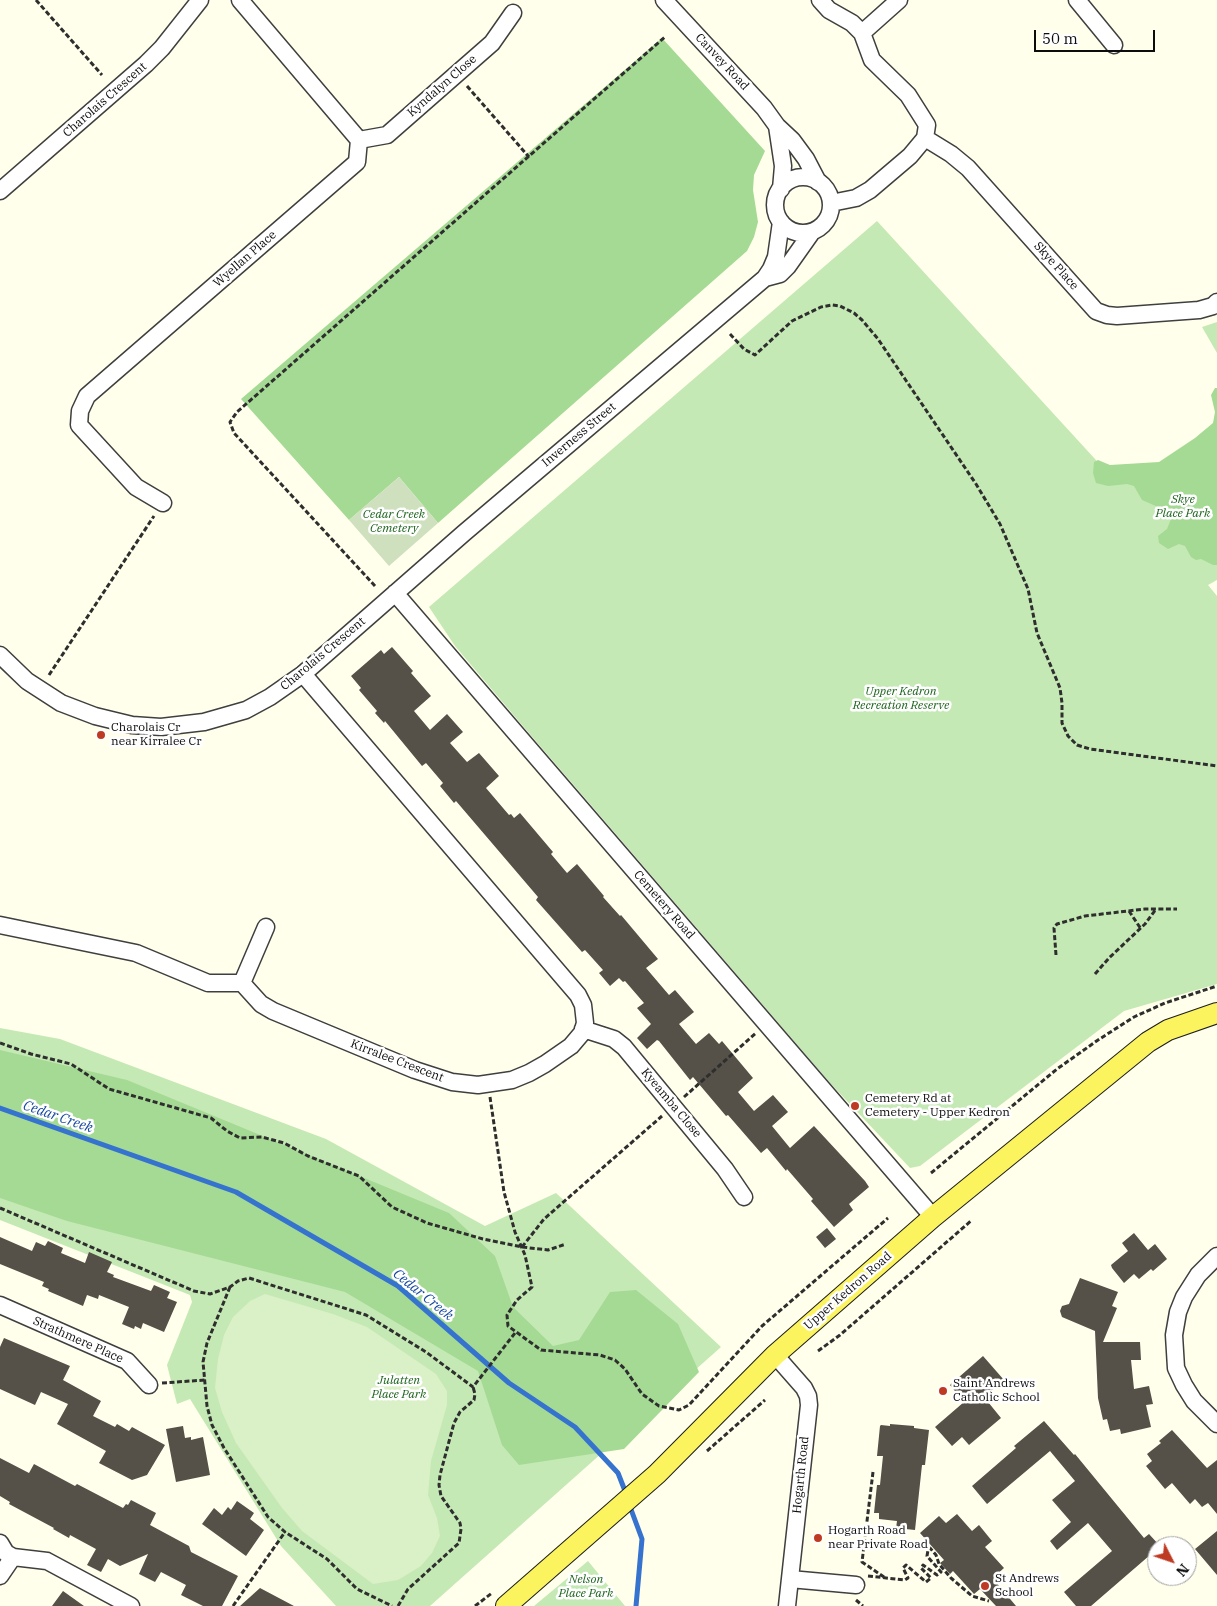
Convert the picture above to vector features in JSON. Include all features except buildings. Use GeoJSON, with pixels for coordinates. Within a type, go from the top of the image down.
{"type":"FeatureCollection","features":[{"type":"Feature","properties":{"kind":"main road","name":"Upper Kedron Road"},"geometry":{"type":"LineString","coordinates":[[506,1606],[585,1539],[657,1474],[775,1355],[932,1217],[1148,1042],[1168,1030],[1217,1013]]}},
{"type":"Feature","properties":{"kind":"street","name":"Charolais Crescent"},"geometry":{"type":"LineString","coordinates":[[0,191],[146,64],[162,48],[200,0]]}},
{"type":"Feature","properties":{"kind":"street"},"geometry":{"type":"LineString","coordinates":[[240,0],[359,140]]}},
{"type":"Feature","properties":{"kind":"street","name":"Canvey Road"},"geometry":{"type":"LineString","coordinates":[[664,0],[764,108],[777,126],[792,140],[806,159],[818,182]]}},
{"type":"Feature","properties":{"kind":"street"},"geometry":{"type":"LineString","coordinates":[[820,0],[829,10],[852,23],[862,33],[872,60],[908,95],[927,125],[925,138],[910,156],[867,193],[856,198],[831,203]]}},
{"type":"Feature","properties":{"kind":"street"},"geometry":{"type":"LineString","coordinates":[[862,33],[899,0]]}},
{"type":"Feature","properties":{"kind":"street"},"geometry":{"type":"LineString","coordinates":[[1077,0],[1114,45]]}},
{"type":"Feature","properties":{"kind":"street","name":"Kyndalyn Close"},"geometry":{"type":"LineString","coordinates":[[359,140],[386,135],[492,43],[513,13]]}},
{"type":"Feature","properties":{"kind":"street"},"geometry":{"type":"LineString","coordinates":[[777,126],[783,166],[781,188],[775,204],[781,222],[792,231],[803,233],[812,232],[828,219],[831,203],[830,196],[818,182],[809,178],[799,178],[790,181],[781,188]]}},
{"type":"Feature","properties":{"kind":"street","name":"Skye Place"},"geometry":{"type":"LineString","coordinates":[[925,138],[952,154],[968,168],[1096,311],[1117,316],[1190,310],[1213,306],[1217,302]]}},
{"type":"Feature","properties":{"kind":"street","name":"Wyellan Place"},"geometry":{"type":"LineString","coordinates":[[163,503],[136,487],[79,425],[80,410],[87,396],[357,162],[359,140]]}},
{"type":"Feature","properties":{"kind":"street","name":"Inverness Street"},"geometry":{"type":"LineString","coordinates":[[395,593],[765,278],[776,257],[781,222]]}},
{"type":"Feature","properties":{"kind":"street","name":"Inverness Street"},"geometry":{"type":"LineString","coordinates":[[765,278],[780,274],[788,266],[812,232]]}},
{"type":"Feature","properties":{"kind":"street","name":"Charolais Crescent"},"geometry":{"type":"LineString","coordinates":[[0,655],[27,681],[50,696],[73,708],[111,721],[156,727],[204,722],[241,711],[276,694],[303,674],[395,593]]}},
{"type":"Feature","properties":{"kind":"street","name":"Cemetery Road"},"geometry":{"type":"LineString","coordinates":[[395,593],[932,1217]]}},
{"type":"Feature","properties":{"kind":"street"},"geometry":{"type":"LineString","coordinates":[[303,674],[578,995],[584,1008],[585,1023],[583,1029]]}},
{"type":"Feature","properties":{"kind":"street"},"geometry":{"type":"LineString","coordinates":[[0,925],[136,953],[208,984],[242,983],[266,927]]}},
{"type":"Feature","properties":{"kind":"street","name":"Kirralee Crescent"},"geometry":{"type":"LineString","coordinates":[[242,983],[261,1004],[273,1011],[415,1070],[468,1085],[512,1080],[529,1074],[571,1046],[583,1029]]}},
{"type":"Feature","properties":{"kind":"street","name":"Kyeamba Close"},"geometry":{"type":"LineString","coordinates":[[583,1029],[617,1041],[674,1106],[725,1169],[744,1197]]}},
{"type":"Feature","properties":{"kind":"street"},"geometry":{"type":"LineString","coordinates":[[1217,1256],[1198,1275],[1184,1297],[1178,1312],[1174,1335],[1176,1368],[1184,1385],[1194,1401],[1217,1424]]}},
{"type":"Feature","properties":{"kind":"street","name":"Strathmere Place"},"geometry":{"type":"LineString","coordinates":[[0,1305],[127,1361],[149,1385]]}},
{"type":"Feature","properties":{"kind":"street","name":"Hogarth Road"},"geometry":{"type":"LineString","coordinates":[[775,1355],[804,1388],[808,1396],[809,1405],[787,1606]]}},
{"type":"Feature","properties":{"kind":"street"},"geometry":{"type":"LineString","coordinates":[[0,1542],[6,1553],[13,1557],[47,1561],[131,1606]]}},
{"type":"Feature","properties":{"kind":"street"},"geometry":{"type":"LineString","coordinates":[[0,1576],[13,1557]]}},
{"type":"Feature","properties":{"kind":"street"},"geometry":{"type":"LineString","coordinates":[[790,1578],[861,1580]]}},
{"type":"Feature","properties":{"kind":"path"},"geometry":{"type":"LineString","coordinates":[[36,0],[102,75]]}},
{"type":"Feature","properties":{"kind":"path"},"geometry":{"type":"LineString","coordinates":[[375,586],[234,433],[230,422],[237,412],[666,36]]}},
{"type":"Feature","properties":{"kind":"path"},"geometry":{"type":"LineString","coordinates":[[456,74],[529,157]]}},
{"type":"Feature","properties":{"kind":"path"},"geometry":{"type":"LineString","coordinates":[[730,334],[744,350],[754,355],[792,321],[820,307],[840,306],[854,313],[862,320],[878,339],[976,484],[998,521],[1028,589],[1037,633],[1060,688],[1062,723],[1068,736],[1077,745],[1090,749],[1217,766]]}},
{"type":"Feature","properties":{"kind":"path"},"geometry":{"type":"LineString","coordinates":[[49,675],[163,503]]}},
{"type":"Feature","properties":{"kind":"path"},"geometry":{"type":"LineString","coordinates":[[1096,974],[1141,929],[1156,909]]}},
{"type":"Feature","properties":{"kind":"path"},"geometry":{"type":"LineString","coordinates":[[1056,955],[1054,928],[1057,924],[1085,916],[1128,911],[1177,909]]}},
{"type":"Feature","properties":{"kind":"path"},"geometry":{"type":"LineString","coordinates":[[1128,911],[1141,929]]}},
{"type":"Feature","properties":{"kind":"path"},"geometry":{"type":"LineString","coordinates":[[931,1174],[1057,1069],[1098,1040],[1134,1017],[1165,1003],[1217,986]]}},
{"type":"Feature","properties":{"kind":"path"},"geometry":{"type":"LineString","coordinates":[[522,1247],[544,1219],[766,1025]]}},
{"type":"Feature","properties":{"kind":"path"},"geometry":{"type":"LineString","coordinates":[[0,1043],[31,1054],[71,1064],[109,1089],[211,1118],[227,1131],[240,1138],[262,1138],[284,1143],[308,1156],[359,1176],[392,1207],[426,1223],[483,1239],[522,1247],[548,1250],[566,1244]]}},
{"type":"Feature","properties":{"kind":"path"},"geometry":{"type":"LineString","coordinates":[[488,1084],[504,1192],[515,1232],[522,1247],[532,1287],[518,1300],[507,1315],[508,1326],[515,1333],[541,1350],[600,1355],[615,1360],[625,1369],[642,1394],[659,1406],[679,1410],[689,1405],[762,1326],[888,1218]]}},
{"type":"Feature","properties":{"kind":"path"},"geometry":{"type":"LineString","coordinates":[[0,1208],[194,1291],[210,1294],[249,1278],[366,1315],[426,1352],[473,1388]]}},
{"type":"Feature","properties":{"kind":"path"},"geometry":{"type":"LineString","coordinates":[[818,1351],[840,1336],[972,1220]]}},
{"type":"Feature","properties":{"kind":"path"},"geometry":{"type":"LineString","coordinates":[[230,1287],[207,1343],[204,1362],[207,1406],[212,1424],[224,1448],[268,1517],[285,1532],[328,1560],[357,1589],[392,1606]]}},
{"type":"Feature","properties":{"kind":"path"},"geometry":{"type":"LineString","coordinates":[[398,1606],[408,1589],[459,1543],[460,1523],[441,1496],[440,1475],[454,1423],[460,1412],[474,1400],[473,1388],[515,1333]]}},
{"type":"Feature","properties":{"kind":"path"},"geometry":{"type":"LineString","coordinates":[[149,1385],[205,1380]]}},
{"type":"Feature","properties":{"kind":"path"},"geometry":{"type":"LineString","coordinates":[[705,1453],[765,1400]]}},
{"type":"Feature","properties":{"kind":"path"},"geometry":{"type":"LineString","coordinates":[[873,1472],[862,1562],[885,1578]]}},
{"type":"Feature","properties":{"kind":"path"},"geometry":{"type":"LineString","coordinates":[[233,1606],[285,1532]]}},
{"type":"Feature","properties":{"kind":"path"},"geometry":{"type":"LineString","coordinates":[[861,1580],[907,1579],[903,1568],[906,1565],[926,1582],[931,1578],[921,1568],[923,1565],[937,1575],[941,1572],[927,1556],[930,1548],[936,1555],[939,1564],[951,1578],[972,1596],[989,1601]]}},
{"type":"Feature","properties":{"kind":"green space"},"geometry":{"type":"Polygon","coordinates":[[[662,38],[765,151],[754,175],[753,190],[758,222],[754,237],[747,251],[438,523],[399,477],[349,520],[241,399],[662,38]]]}},
{"type":"Feature","properties":{"kind":"green space","name":"Upper Kedron Recreation Reserve"},"geometry":{"type":"Polygon","coordinates":[[[877,221],[1106,471],[1177,473],[1217,438],[1217,580],[1208,585],[1217,596],[1217,984],[1124,1011],[920,1166],[910,1168],[831,1084],[522,725],[455,646],[429,607],[877,221]]]}},
{"type":"Feature","properties":{"kind":"green space"},"geometry":{"type":"Polygon","coordinates":[[[1217,322],[1217,353],[1202,327],[1217,322]]]}},
{"type":"Feature","properties":{"kind":"green space","name":"Skye Place Park"},"geometry":{"type":"Polygon","coordinates":[[[1215,388],[1217,388],[1217,565],[1213,565],[1201,559],[1196,560],[1191,557],[1185,546],[1179,544],[1168,549],[1159,543],[1158,536],[1167,529],[1171,519],[1165,510],[1142,500],[1134,486],[1127,484],[1108,486],[1096,483],[1093,473],[1094,462],[1098,460],[1110,465],[1159,462],[1195,438],[1213,423],[1215,412],[1211,395],[1215,388]]]}},
{"type":"Feature","properties":{"kind":"green space","name":"Cedar Creek Cemetery"},"geometry":{"type":"Polygon","coordinates":[[[399,477],[438,523],[389,566],[349,520],[399,477]]]}},
{"type":"Feature","properties":{"kind":"green space","name":"Julatten Place Park"},"geometry":{"type":"Polygon","coordinates":[[[0,1028],[60,1039],[326,1139],[485,1226],[556,1193],[721,1347],[430,1606],[336,1606],[281,1546],[190,1399],[177,1404],[167,1365],[192,1302],[190,1295],[0,1220],[0,1028]]]}},
{"type":"Feature","properties":{"kind":"green space"},"geometry":{"type":"Polygon","coordinates":[[[0,1050],[127,1080],[449,1213],[495,1256],[513,1307],[553,1346],[579,1340],[610,1292],[636,1290],[678,1324],[699,1372],[624,1449],[519,1465],[502,1445],[478,1371],[345,1292],[67,1221],[0,1198],[0,1050]]]}},
{"type":"Feature","properties":{"kind":"green space"},"geometry":{"type":"Polygon","coordinates":[[[265,1294],[333,1314],[367,1327],[436,1374],[447,1391],[447,1405],[431,1461],[428,1495],[437,1518],[440,1536],[432,1553],[421,1566],[398,1580],[373,1584],[302,1531],[282,1508],[236,1443],[222,1412],[215,1388],[218,1359],[224,1335],[233,1317],[250,1301],[265,1294]]]}},
{"type":"Feature","properties":{"kind":"green space","name":"Nelson Place Park"},"geometry":{"type":"Polygon","coordinates":[[[588,1561],[625,1606],[534,1606],[588,1561]]]}},
{"type":"Feature","properties":{"kind":"waterway","name":"Cedar Creek"},"geometry":{"type":"LineString","coordinates":[[0,1108],[236,1192],[398,1286],[509,1383],[575,1427],[618,1473],[627,1496]]}},
{"type":"Feature","properties":{"kind":"waterway","name":"Cedar Creek"},"geometry":{"type":"LineString","coordinates":[[629,1504],[642,1539],[636,1606]]}},
{"type":"Feature","properties":{"kind":"place","name":"Charolais Cr near Kirralee Cr"},"geometry":{"type":"Point","coordinates":[101,735]}},
{"type":"Feature","properties":{"kind":"place","name":"Cemetery Rd at Cemetery - Upper Kedron"},"geometry":{"type":"Point","coordinates":[855,1106]}},
{"type":"Feature","properties":{"kind":"place","name":"Saint Andrews Catholic School"},"geometry":{"type":"Point","coordinates":[943,1391]}},
{"type":"Feature","properties":{"kind":"place","name":"Hogarth Road near Private Road"},"geometry":{"type":"Point","coordinates":[818,1538]}},
{"type":"Feature","properties":{"kind":"place","name":"St Andrews School"},"geometry":{"type":"Point","coordinates":[985,1586]}}]}
